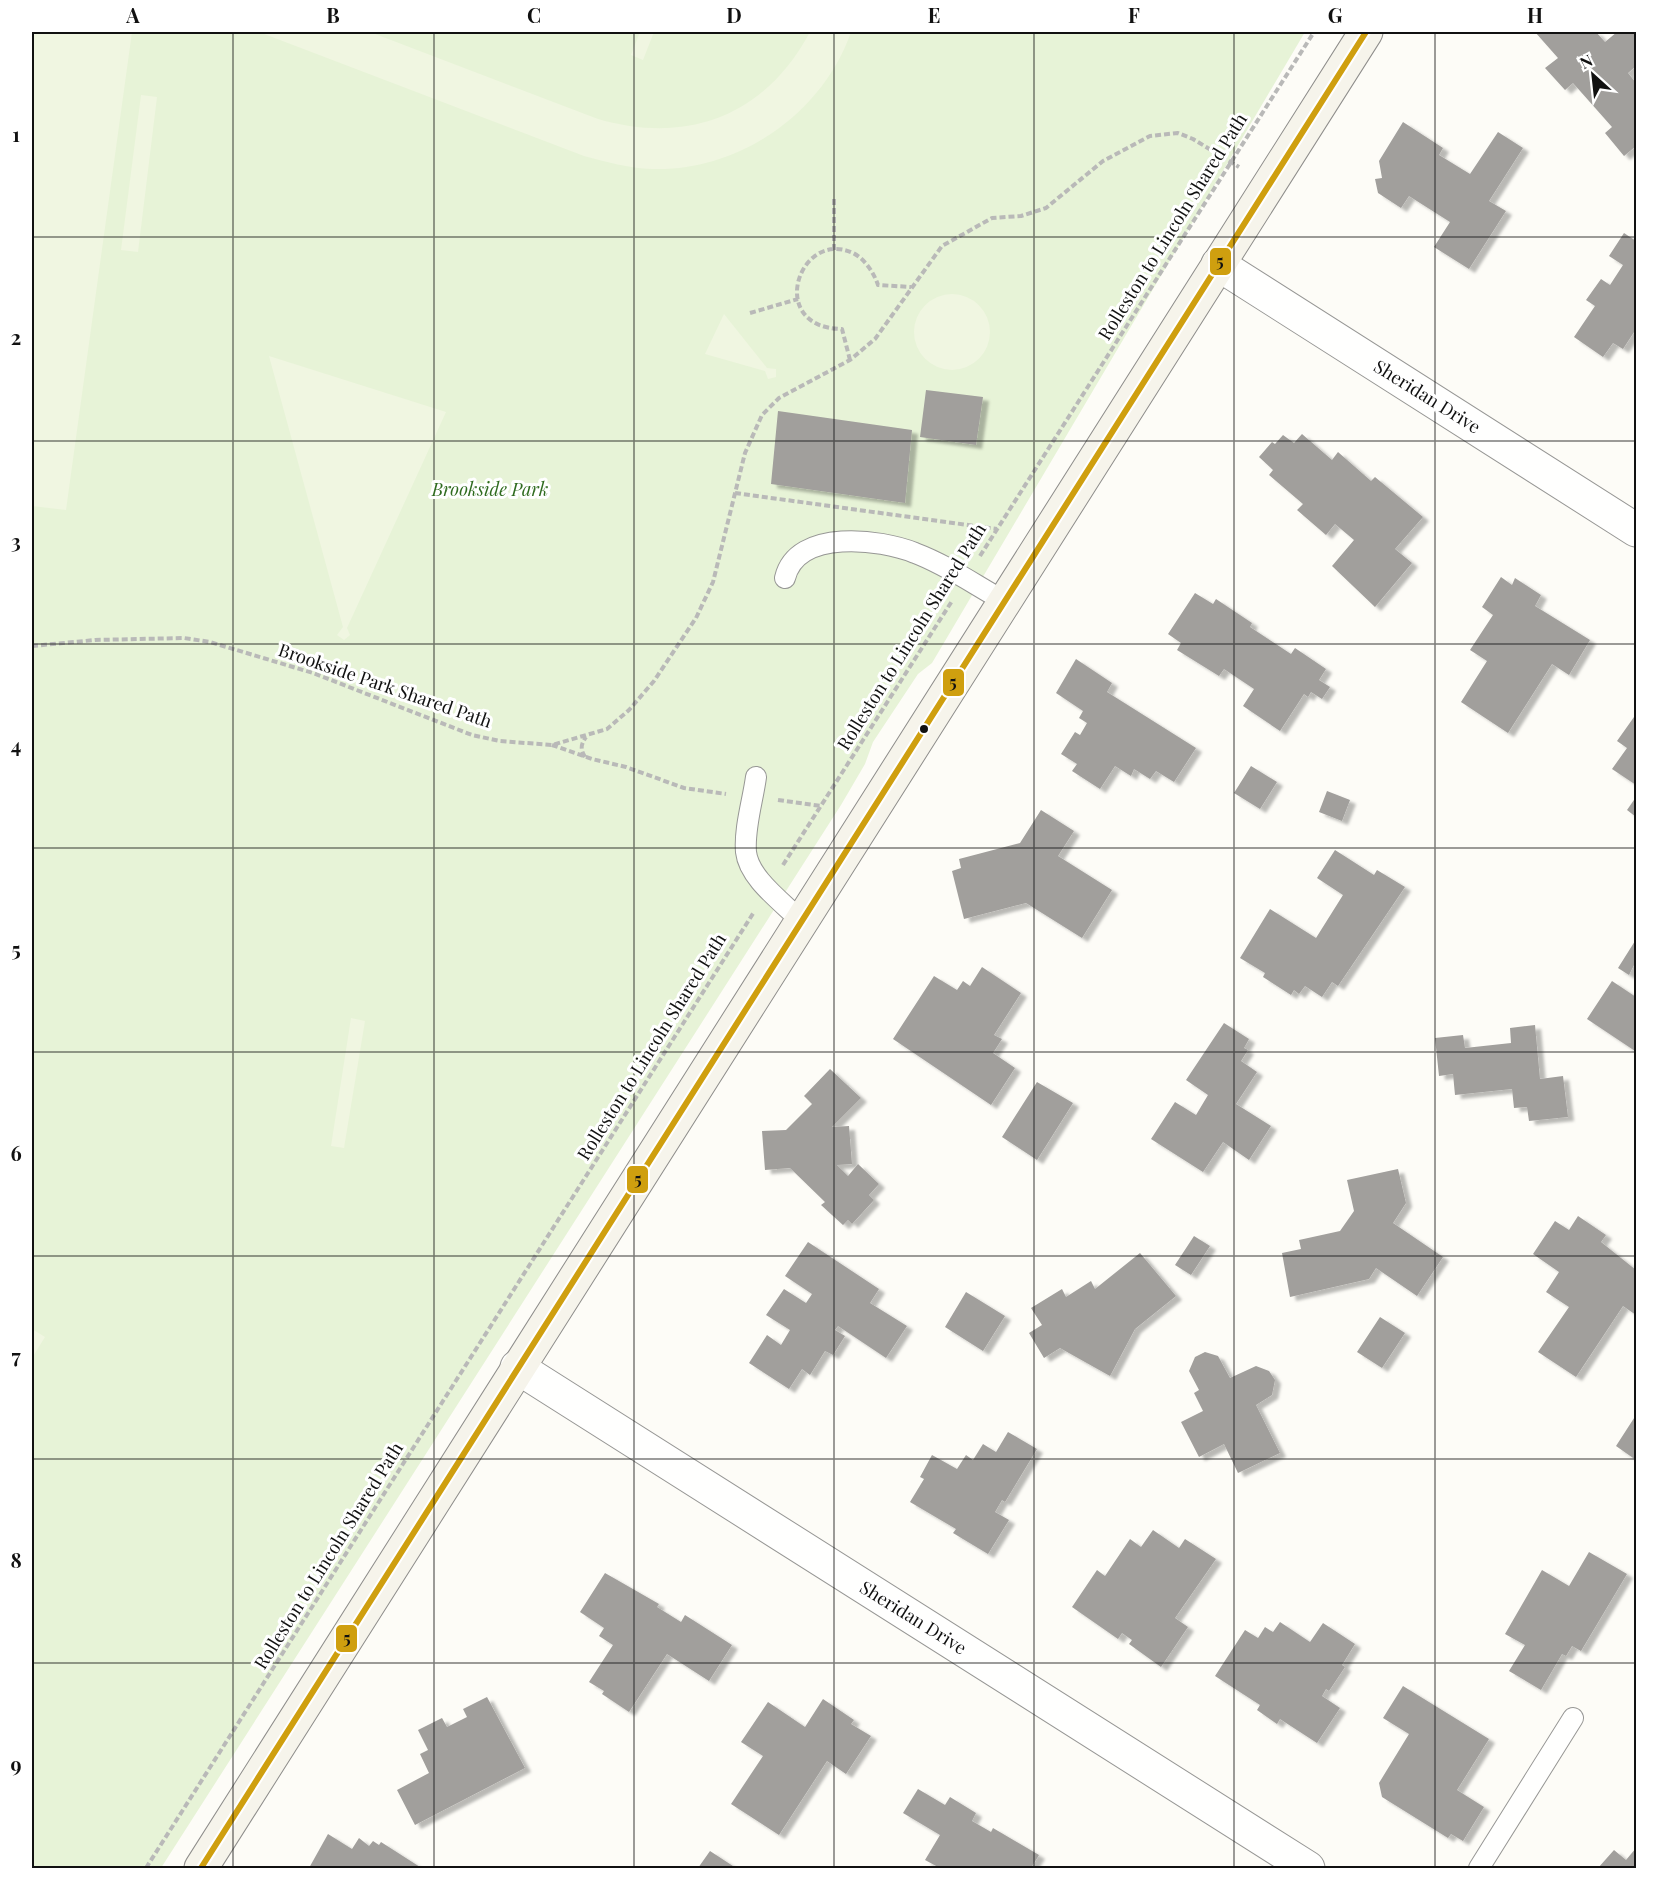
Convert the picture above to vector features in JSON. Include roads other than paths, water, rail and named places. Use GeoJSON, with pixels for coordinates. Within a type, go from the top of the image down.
{"type":"FeatureCollection","features":[{"type":"Feature","properties":{"kind":"main road"},"geometry":{"type":"LineString","coordinates":[[201,1869],[1366,32]]}},
{"type":"Feature","properties":{"kind":"street","name":"Sheridan Drive"},"geometry":{"type":"LineString","coordinates":[[1218,264],[1636,530]]}},
{"type":"Feature","properties":{"kind":"street","name":"Sheridan Drive"},"geometry":{"type":"LineString","coordinates":[[518,1367],[1308,1869]]}},
{"type":"Feature","properties":{"kind":"lane"},"geometry":{"type":"LineString","coordinates":[[785,578],[791,564],[807,551],[822,544],[845,541],[911,551],[1004,601]]}},
{"type":"Feature","properties":{"kind":"lane"},"geometry":{"type":"LineString","coordinates":[[756,777],[746,852],[752,867],[801,921]]}},
{"type":"Feature","properties":{"kind":"lane"},"geometry":{"type":"LineString","coordinates":[[1479,1869],[1573,1718]]}},
{"type":"Feature","properties":{"kind":"park label","name":"Brookside Park"},"geometry":{"type":"Point","coordinates":[490,490]}}]}
